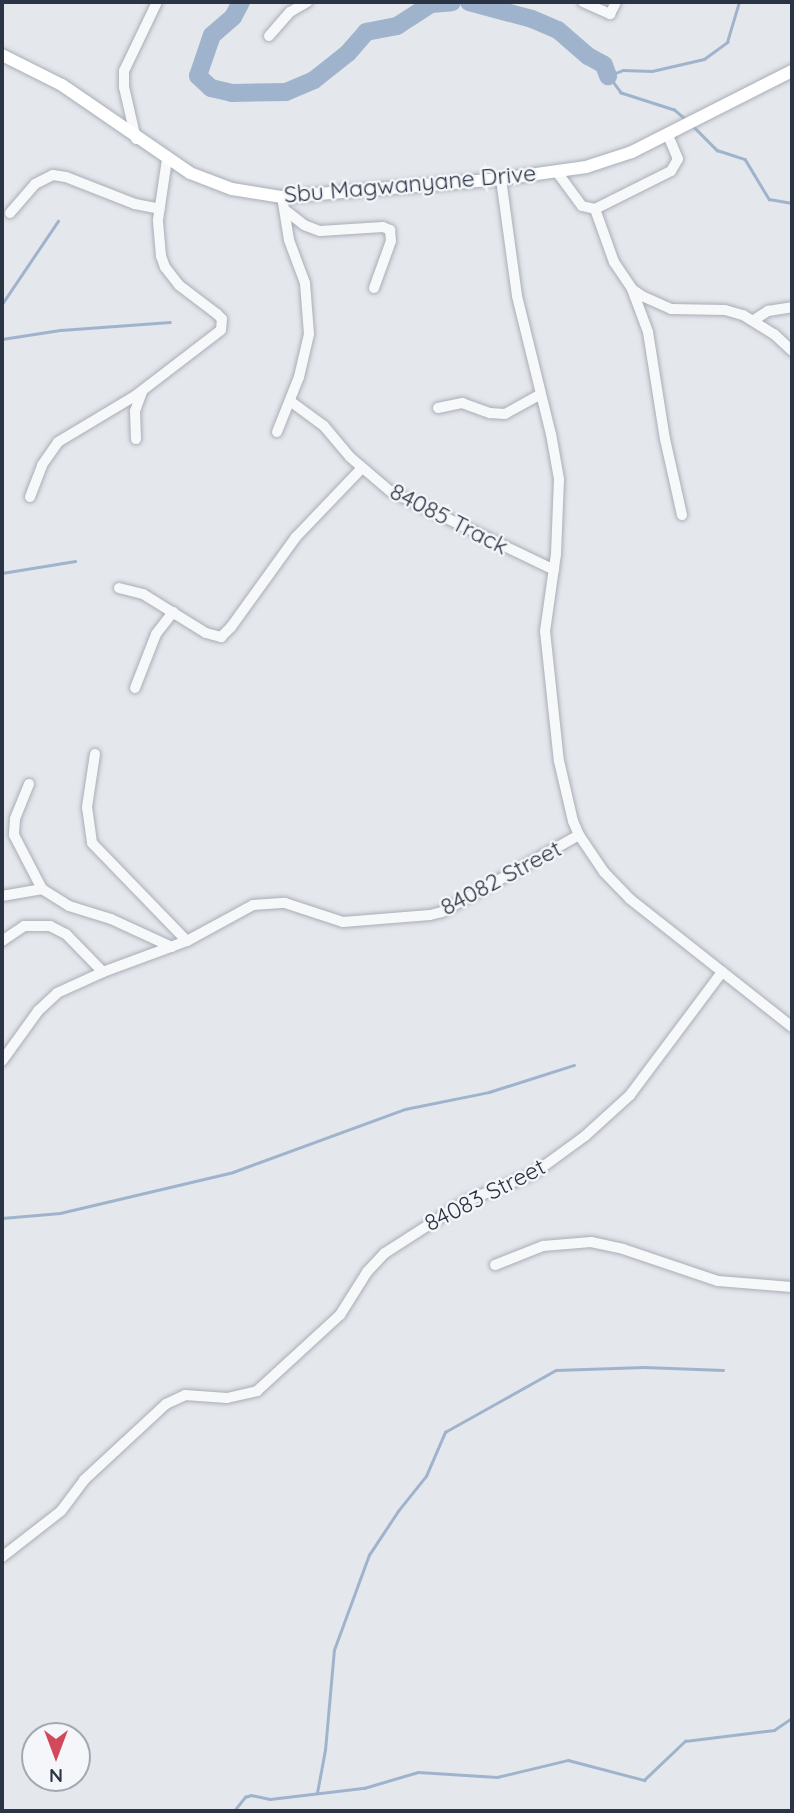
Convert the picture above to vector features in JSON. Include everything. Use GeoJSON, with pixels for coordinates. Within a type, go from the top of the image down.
{"type":"FeatureCollection","features":[{"type":"Feature","properties":{"kind":"main road","name":"Sbu Magwanyane Drive"},"geometry":{"type":"LineString","coordinates":[[2,55],[62,85],[136,139],[210,182],[283,203],[557,172],[614,159],[672,133],[792,71]]}},
{"type":"Feature","properties":{"kind":"street"},"geometry":{"type":"LineString","coordinates":[[136,139],[124,87],[124,71],[157,2]]}},
{"type":"Feature","properties":{"kind":"street"},"geometry":{"type":"LineString","coordinates":[[269,36],[290,12],[307,2]]}},
{"type":"Feature","properties":{"kind":"street"},"geometry":{"type":"LineString","coordinates":[[583,2],[610,14],[616,2]]}},
{"type":"Feature","properties":{"kind":"street"},"geometry":{"type":"LineString","coordinates":[[595,209],[671,171],[678,159],[672,133]]}},
{"type":"Feature","properties":{"kind":"street"},"geometry":{"type":"LineString","coordinates":[[30,497],[42,464],[58,442],[143,390],[178,360],[215,336],[223,325],[217,314],[178,285],[165,267],[158,235],[167,159]]}},
{"type":"Feature","properties":{"kind":"street"},"geometry":{"type":"LineString","coordinates":[[557,172],[578,202],[595,209],[614,262],[632,289],[648,332],[665,439],[682,515]]}},
{"type":"Feature","properties":{"kind":"street"},"geometry":{"type":"LineString","coordinates":[[10,213],[35,184],[53,175],[66,177],[135,204],[160,209]]}},
{"type":"Feature","properties":{"kind":"street"},"geometry":{"type":"LineString","coordinates":[[501,179],[517,296],[559,479],[558,537],[545,631],[548,679],[562,780],[579,835],[621,891],[666,931],[792,1027]]}},
{"type":"Feature","properties":{"kind":"street"},"geometry":{"type":"LineString","coordinates":[[283,203],[304,225],[320,231],[383,227],[390,230],[391,241],[374,288]]}},
{"type":"Feature","properties":{"kind":"street"},"geometry":{"type":"LineString","coordinates":[[276,432],[290,401],[309,334],[305,283],[289,240],[283,203]]}},
{"type":"Feature","properties":{"kind":"street"},"geometry":{"type":"LineString","coordinates":[[632,289],[652,302],[671,309],[725,310],[754,320],[792,351]]}},
{"type":"Feature","properties":{"kind":"street"},"geometry":{"type":"LineString","coordinates":[[754,320],[768,312],[792,307]]}},
{"type":"Feature","properties":{"kind":"street"},"geometry":{"type":"LineString","coordinates":[[136,439],[135,411],[143,390]]}},
{"type":"Feature","properties":{"kind":"street"},"geometry":{"type":"LineString","coordinates":[[438,408],[462,403],[490,413],[505,414],[541,394]]}},
{"type":"Feature","properties":{"kind":"street","name":"84085 Track"},"geometry":{"type":"LineString","coordinates":[[290,401],[324,426],[377,482],[411,503],[554,570]]}},
{"type":"Feature","properties":{"kind":"street"},"geometry":{"type":"LineString","coordinates":[[119,588],[143,594],[206,634],[217,637],[226,634],[296,537],[362,468]]}},
{"type":"Feature","properties":{"kind":"street"},"geometry":{"type":"LineString","coordinates":[[135,688],[156,634],[173,612]]}},
{"type":"Feature","properties":{"kind":"street"},"geometry":{"type":"LineString","coordinates":[[94,754],[87,807],[92,843],[187,941]]}},
{"type":"Feature","properties":{"kind":"street"},"geometry":{"type":"LineString","coordinates":[[29,784],[13,831],[18,848],[42,888],[69,906],[111,919],[172,947]]}},
{"type":"Feature","properties":{"kind":"street","name":"84082 Street"},"geometry":{"type":"LineString","coordinates":[[2,1061],[50,998],[103,972],[187,941],[241,910],[264,902],[285,903],[343,922],[442,912],[579,835]]}},
{"type":"Feature","properties":{"kind":"street"},"geometry":{"type":"LineString","coordinates":[[2,895],[42,888]]}},
{"type":"Feature","properties":{"kind":"street"},"geometry":{"type":"LineString","coordinates":[[2,941],[24,926],[50,926],[66,934],[103,972]]}},
{"type":"Feature","properties":{"kind":"street","name":"84083 Street"},"geometry":{"type":"LineString","coordinates":[[2,1557],[61,1511],[85,1480],[166,1404],[185,1395],[227,1398],[257,1391],[331,1324],[347,1306],[367,1272],[385,1253],[472,1198],[533,1174],[585,1136],[630,1095],[722,972]]}},
{"type":"Feature","properties":{"kind":"street"},"geometry":{"type":"LineString","coordinates":[[495,1265],[542,1246],[592,1242],[623,1249],[718,1281],[792,1287]]}},
{"type":"Feature","properties":{"kind":"waterway"},"geometry":{"type":"LineString","coordinates":[[241,2],[233,17],[212,35],[198,76],[211,88],[232,93],[286,92],[314,80],[348,53],[366,32],[397,26],[431,4],[452,2]]}},
{"type":"Feature","properties":{"kind":"waterway"},"geometry":{"type":"LineString","coordinates":[[469,2],[532,19],[558,30],[588,56],[604,65],[608,76]]}},
{"type":"Feature","properties":{"kind":"waterway"},"geometry":{"type":"LineString","coordinates":[[686,120],[674,110],[621,93],[608,76],[623,70],[652,71],[704,59],[727,42],[739,2]]}},
{"type":"Feature","properties":{"kind":"waterway"},"geometry":{"type":"LineString","coordinates":[[694,127],[717,150],[745,159],[769,199],[792,203]]}},
{"type":"Feature","properties":{"kind":"waterway"},"geometry":{"type":"LineString","coordinates":[[2,304],[58,221]]}},
{"type":"Feature","properties":{"kind":"waterway"},"geometry":{"type":"LineString","coordinates":[[2,339],[61,330],[170,322]]}},
{"type":"Feature","properties":{"kind":"waterway"},"geometry":{"type":"LineString","coordinates":[[2,573],[75,561]]}},
{"type":"Feature","properties":{"kind":"waterway"},"geometry":{"type":"LineString","coordinates":[[2,1218],[60,1213],[233,1172],[405,1109],[489,1092],[574,1065]]}},
{"type":"Feature","properties":{"kind":"waterway"},"geometry":{"type":"LineString","coordinates":[[317,1793],[325,1750],[334,1650],[369,1555],[398,1511],[426,1476],[445,1432],[556,1370],[644,1367],[723,1370]]}},
{"type":"Feature","properties":{"kind":"waterway"},"geometry":{"type":"LineString","coordinates":[[234,1811],[245,1797],[251,1795],[270,1799],[364,1788],[418,1772],[497,1777],[568,1760],[644,1780],[685,1741],[774,1730],[792,1718]]}}]}
